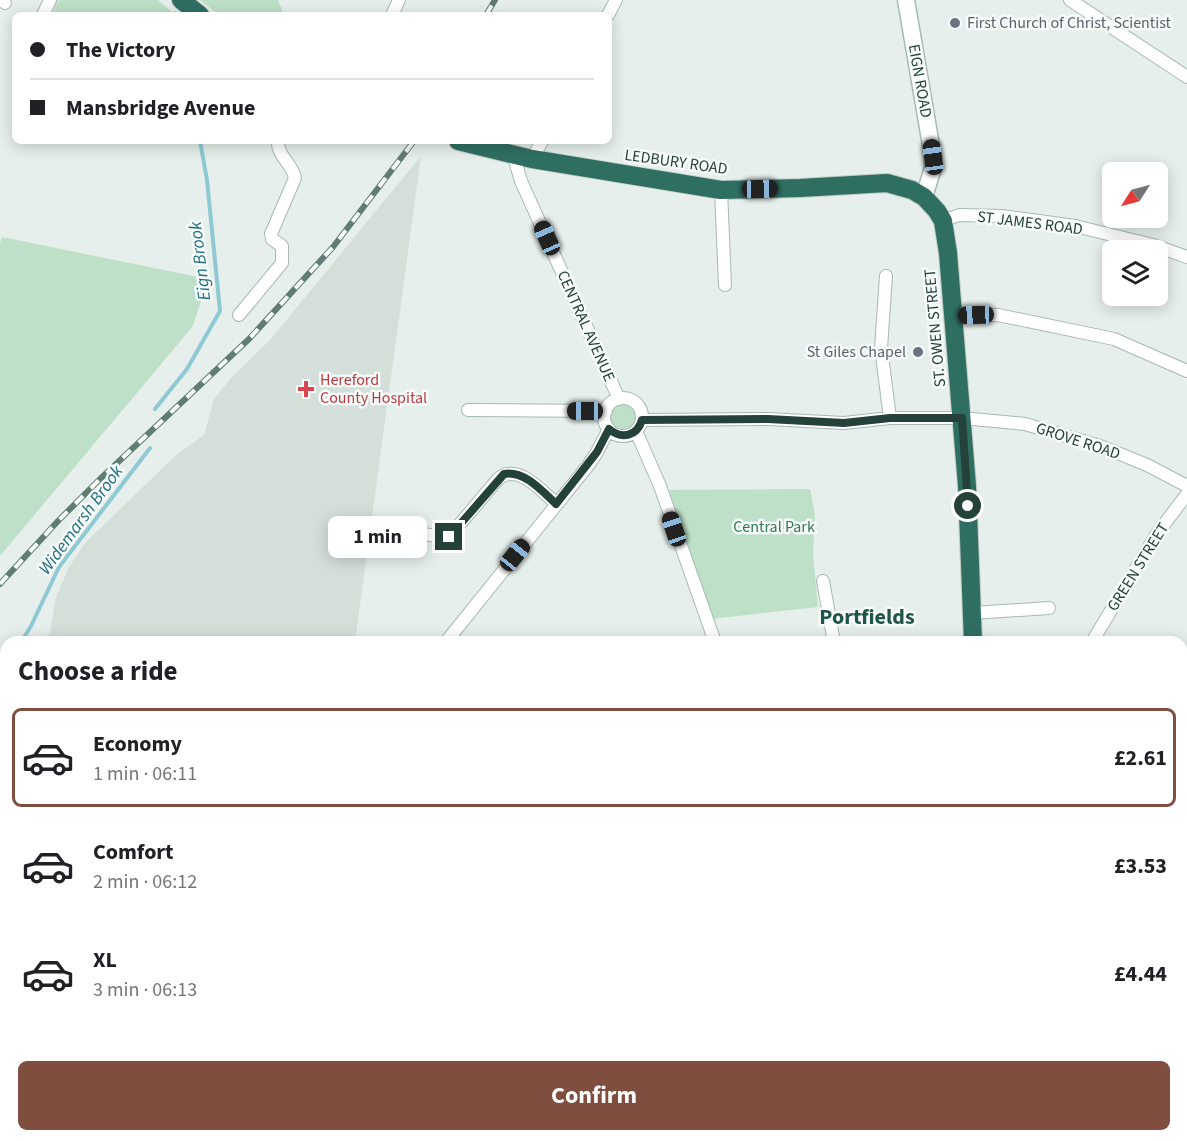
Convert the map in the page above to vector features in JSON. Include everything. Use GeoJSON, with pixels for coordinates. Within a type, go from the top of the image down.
{"type":"FeatureCollection","features":[{"type":"Feature","properties":{"kind":"highway","name":"LEDBURY ROAD"},"geometry":{"type":"LineString","coordinates":[[471,144],[532,159],[721,190],[887,183],[912,190],[924,197]]}},
{"type":"Feature","properties":{"kind":"highway"},"geometry":{"type":"LineString","coordinates":[[924,197],[944,221]]}},
{"type":"Feature","properties":{"kind":"highway","name":"ST. OWEN STREET"},"geometry":{"type":"LineString","coordinates":[[944,221],[967,486],[973,636]]}},
{"type":"Feature","properties":{"kind":"main road","name":"EIGN ROAD"},"geometry":{"type":"LineString","coordinates":[[906,0],[933,157],[933,168],[924,197]]}},
{"type":"Feature","properties":{"kind":"street"},"geometry":{"type":"LineString","coordinates":[[1070,0],[1187,77]]}},
{"type":"Feature","properties":{"kind":"street"},"geometry":{"type":"LineString","coordinates":[[239,315],[282,263],[282,246],[272,239],[271,234],[295,178],[293,169],[279,152],[278,144]]}},
{"type":"Feature","properties":{"kind":"street"},"geometry":{"type":"LineString","coordinates":[[532,159],[540,144]]}},
{"type":"Feature","properties":{"kind":"street","name":"CENTRAL AVENUE"},"geometry":{"type":"LineString","coordinates":[[513,154],[521,181],[619,399]]}},
{"type":"Feature","properties":{"kind":"street"},"geometry":{"type":"LineString","coordinates":[[721,190],[725,285]]}},
{"type":"Feature","properties":{"kind":"street","name":"ST JAMES ROAD"},"geometry":{"type":"LineString","coordinates":[[944,221],[959,215],[1002,216],[1075,226],[1153,245],[1187,256]]}},
{"type":"Feature","properties":{"kind":"street"},"geometry":{"type":"LineString","coordinates":[[886,276],[881,348],[890,418]]}},
{"type":"Feature","properties":{"kind":"street"},"geometry":{"type":"LineString","coordinates":[[954,316],[998,315],[1114,339],[1187,371]]}},
{"type":"Feature","properties":{"kind":"street"},"geometry":{"type":"LineString","coordinates":[[639,426],[625,436],[614,434],[605,420],[606,411],[613,401],[619,399],[636,403],[642,414],[639,426],[713,636]]}},
{"type":"Feature","properties":{"kind":"street"},"geometry":{"type":"LineString","coordinates":[[468,410],[606,411]]}},
{"type":"Feature","properties":{"kind":"street","name":"GROVE ROAD"},"geometry":{"type":"LineString","coordinates":[[639,426],[768,419],[844,423],[890,418],[962,418],[1025,424],[1103,447],[1147,465],[1187,486]]}},
{"type":"Feature","properties":{"kind":"street"},"geometry":{"type":"LineString","coordinates":[[451,636],[597,452],[609,429]]}},
{"type":"Feature","properties":{"kind":"street"},"geometry":{"type":"LineString","coordinates":[[402,532],[449,537],[498,479],[511,472],[526,478],[556,504]]}},
{"type":"Feature","properties":{"kind":"street","name":"GREEN STREET"},"geometry":{"type":"LineString","coordinates":[[1096,636],[1156,534],[1187,494]]}},
{"type":"Feature","properties":{"kind":"street"},"geometry":{"type":"LineString","coordinates":[[823,581],[833,636]]}},
{"type":"Feature","properties":{"kind":"street"},"geometry":{"type":"LineString","coordinates":[[972,613],[1049,608]]}},
{"type":"Feature","properties":{"kind":"shaded area","name":"Hereford County Hospital"},"geometry":{"type":"Polygon","coordinates":[[[421,156],[356,636],[47,636],[50,632],[56,597],[69,567],[85,543],[175,456],[204,435],[214,399],[231,378],[270,340],[421,156]]]}},
{"type":"Feature","properties":{"kind":"green space"},"geometry":{"type":"Polygon","coordinates":[[[58,0],[158,0],[172,12],[53,12],[58,0]]]}},
{"type":"Feature","properties":{"kind":"green space"},"geometry":{"type":"Polygon","coordinates":[[[200,0],[278,0],[283,12],[215,12],[200,0]]]}},
{"type":"Feature","properties":{"kind":"green space"},"geometry":{"type":"Polygon","coordinates":[[[2,237],[208,279],[193,326],[0,556],[0,243],[2,237]]]}},
{"type":"Feature","properties":{"kind":"green space"},"geometry":{"type":"Polygon","coordinates":[[[623,398],[636,404],[642,417],[636,430],[623,436],[610,430],[604,417],[610,404],[623,398]]]}},
{"type":"Feature","properties":{"kind":"green space","name":"Central Park"},"geometry":{"type":"Polygon","coordinates":[[[810,489],[815,515],[813,553],[818,607],[712,619],[669,490],[810,489]]]}},
{"type":"Feature","properties":{"kind":"waterway","name":"Eign Brook"},"geometry":{"type":"LineString","coordinates":[[155,409],[187,369],[220,311],[207,180],[201,144]]}},
{"type":"Feature","properties":{"kind":"waterway","name":"Widemarsh Brook"},"geometry":{"type":"LineString","coordinates":[[25,636],[59,567],[150,448]]}},
{"type":"Feature","properties":{"kind":"railway"},"geometry":{"type":"LineString","coordinates":[[488,12],[495,0]]}},
{"type":"Feature","properties":{"kind":"railway"},"geometry":{"type":"LineString","coordinates":[[0,584],[99,480],[249,339],[333,247],[412,144]]}},
{"type":"Feature","properties":{"kind":"place","name":"First Church of Christ, Scientist"},"geometry":{"type":"Point","coordinates":[955,23]}},
{"type":"Feature","properties":{"kind":"place","name":"St Giles Chapel"},"geometry":{"type":"Point","coordinates":[918,352]}},
{"type":"Feature","properties":{"kind":"place","name":"Hereford County Hospital"},"geometry":{"type":"Point","coordinates":[306,389]}},
{"type":"Feature","properties":{"kind":"district","name":"Portfields"},"geometry":{"type":"Point","coordinates":[867,617]}},
{"type":"Feature","properties":{"kind":"route"},"geometry":{"type":"LineString","coordinates":[[449,537],[504,474],[511,472],[526,478],[556,504],[597,452],[609,429],[619,436],[631,435],[639,428],[642,420],[768,419],[844,423],[890,418],[962,418],[968,506]]}}]}
